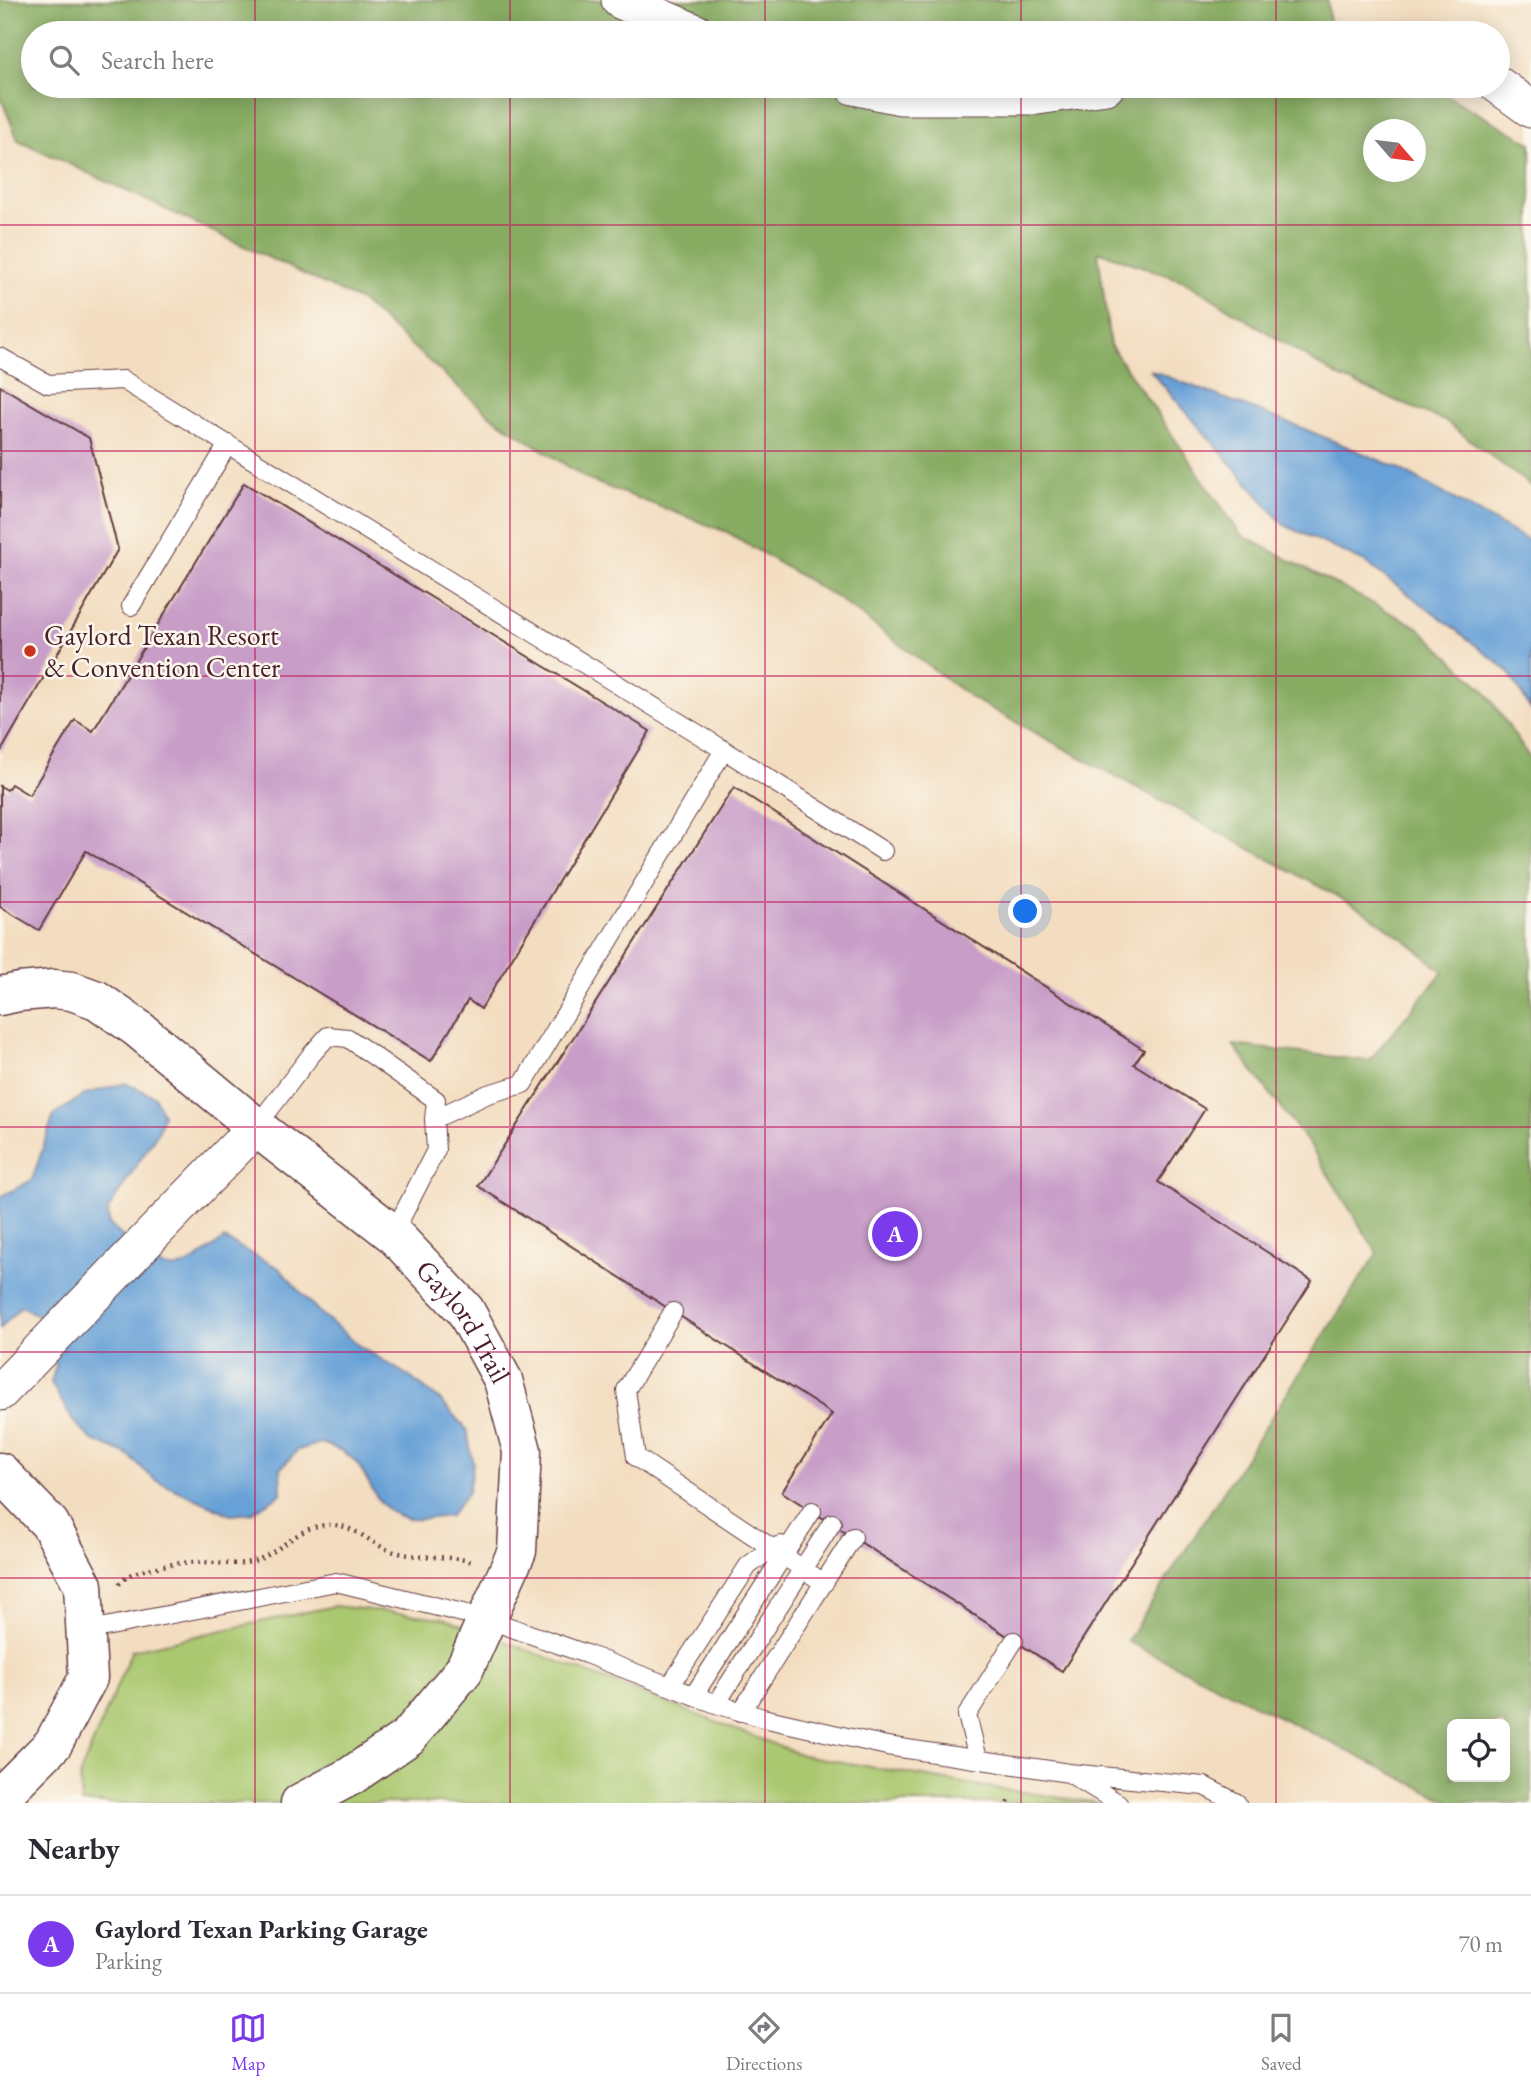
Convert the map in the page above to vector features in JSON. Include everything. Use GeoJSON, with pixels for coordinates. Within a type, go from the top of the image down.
{"type":"FeatureCollection","features":[{"type":"Feature","properties":{"kind":"street"},"geometry":{"type":"LineString","coordinates":[[620,0],[668,21]]}},
{"type":"Feature","properties":{"kind":"street"},"geometry":{"type":"LineString","coordinates":[[1510,93],[1531,108]]}},
{"type":"Feature","properties":{"kind":"street","name":"Gaylord Trail"},"geometry":{"type":"LineString","coordinates":[[0,996],[54,989],[72,991],[97,1000],[137,1028],[256,1127],[393,1234],[465,1310],[503,1380],[522,1451],[517,1551],[464,1670],[408,1737],[351,1776],[300,1803]]}},
{"type":"Feature","properties":{"kind":"street"},"geometry":{"type":"LineString","coordinates":[[0,1392],[256,1127]]}},
{"type":"Feature","properties":{"kind":"street"},"geometry":{"type":"LineString","coordinates":[[0,1472],[50,1524],[83,1585],[88,1678],[53,1744],[0,1797]]}},
{"type":"Feature","properties":{"kind":"lane"},"geometry":{"type":"LineString","coordinates":[[0,357],[48,384],[123,380],[883,851]]}},
{"type":"Feature","properties":{"kind":"lane"},"geometry":{"type":"LineString","coordinates":[[131,606],[228,444]]}},
{"type":"Feature","properties":{"kind":"lane"},"geometry":{"type":"LineString","coordinates":[[434,1119],[488,1094],[523,1084],[724,750]]}},
{"type":"Feature","properties":{"kind":"lane"},"geometry":{"type":"LineString","coordinates":[[256,1127],[328,1036],[348,1038],[436,1100],[436,1150],[393,1234]]}},
{"type":"Feature","properties":{"kind":"lane"},"geometry":{"type":"LineString","coordinates":[[673,1312],[626,1390],[636,1457],[824,1583]]}},
{"type":"Feature","properties":{"kind":"lane"},"geometry":{"type":"LineString","coordinates":[[670,1686],[748,1566],[778,1552],[794,1540],[812,1511]]}},
{"type":"Feature","properties":{"kind":"lane"},"geometry":{"type":"LineString","coordinates":[[716,1704],[832,1523]]}},
{"type":"Feature","properties":{"kind":"lane"},"geometry":{"type":"LineString","coordinates":[[741,1712],[853,1537]]}},
{"type":"Feature","properties":{"kind":"lane"},"geometry":{"type":"LineString","coordinates":[[694,1695],[778,1552]]}},
{"type":"Feature","properties":{"kind":"lane"},"geometry":{"type":"LineString","coordinates":[[85,1617],[336,1582],[487,1619],[741,1712],[887,1746],[1069,1773],[1203,1786],[1237,1803]]}},
{"type":"Feature","properties":{"kind":"lane"},"geometry":{"type":"LineString","coordinates":[[978,1759],[967,1715],[1014,1641]]}},
{"type":"Feature","properties":{"kind":"lane"},"geometry":{"type":"LineString","coordinates":[[1069,1773],[1118,1803]]}},
{"type":"Feature","properties":{"kind":"path"},"geometry":{"type":"LineString","coordinates":[[85,1617],[131,1574],[164,1566],[199,1562],[219,1565],[256,1560],[299,1532],[322,1526],[341,1526],[379,1547],[398,1553],[458,1558],[480,1567]]}},
{"type":"Feature","properties":{"kind":"green space"},"geometry":{"type":"Polygon","coordinates":[[[0,0],[1328,0],[1329,21],[21,21],[21,98],[1451,98],[1531,143],[1531,486],[1445,421],[1339,377],[1184,281],[1098,251],[1110,345],[1241,535],[1418,627],[1485,691],[1531,760],[1531,1803],[1452,1803],[1127,1641],[1377,1253],[1309,1144],[1233,1045],[1369,1061],[1443,972],[1412,945],[1361,909],[973,699],[839,599],[727,532],[589,480],[492,417],[361,301],[18,140],[0,96],[0,0]]]}},
{"type":"Feature","properties":{"kind":"green space"},"geometry":{"type":"Polygon","coordinates":[[[334,1606],[444,1618],[802,1755],[986,1787],[1099,1803],[81,1803],[80,1774],[132,1650],[334,1606]]]}},
{"type":"Feature","properties":{"kind":"water"},"geometry":{"type":"Polygon","coordinates":[[[1150,370],[1398,468],[1531,542],[1531,710],[1508,671],[1445,621],[1365,562],[1284,525],[1150,370]]]}},
{"type":"Feature","properties":{"kind":"water"},"geometry":{"type":"Polygon","coordinates":[[[125,1083],[154,1096],[163,1114],[159,1130],[108,1210],[109,1224],[140,1252],[168,1268],[190,1263],[224,1239],[279,1268],[317,1310],[358,1345],[407,1375],[439,1399],[467,1430],[473,1464],[468,1492],[450,1516],[415,1520],[394,1514],[380,1501],[352,1458],[321,1443],[298,1450],[280,1469],[281,1494],[251,1513],[231,1515],[155,1480],[128,1455],[92,1440],[73,1421],[51,1383],[56,1364],[37,1315],[21,1306],[0,1329],[0,1197],[32,1180],[54,1115],[86,1094],[125,1083]]]}},
{"type":"Feature","properties":{"kind":"building","name":"Gaylord Texan Resort & Convention Center"},"geometry":{"type":"Polygon","coordinates":[[[0,386],[89,438],[118,549],[0,753],[0,386]]]}},
{"type":"Feature","properties":{"kind":"building"},"geometry":{"type":"Polygon","coordinates":[[[244,483],[650,731],[481,1009],[468,1000],[431,1061],[86,851],[39,930],[0,907],[0,786],[7,790],[11,784],[29,795],[75,720],[93,731],[244,483]]]}},
{"type":"Feature","properties":{"kind":"building"},"geometry":{"type":"Polygon","coordinates":[[[734,787],[1144,1050],[1134,1064],[1205,1109],[1158,1182],[1312,1281],[1062,1671],[782,1492],[832,1414],[478,1186],[734,787]]]}},
{"type":"Feature","properties":{"kind":"place","name":"Gaylord Texan Resort & Convention Center"},"geometry":{"type":"Point","coordinates":[30,651]}},
{"type":"Feature","properties":{"kind":"place","name":"Gaylord Texan Parking Garage"},"geometry":{"type":"Point","coordinates":[895,1234]}}]}
